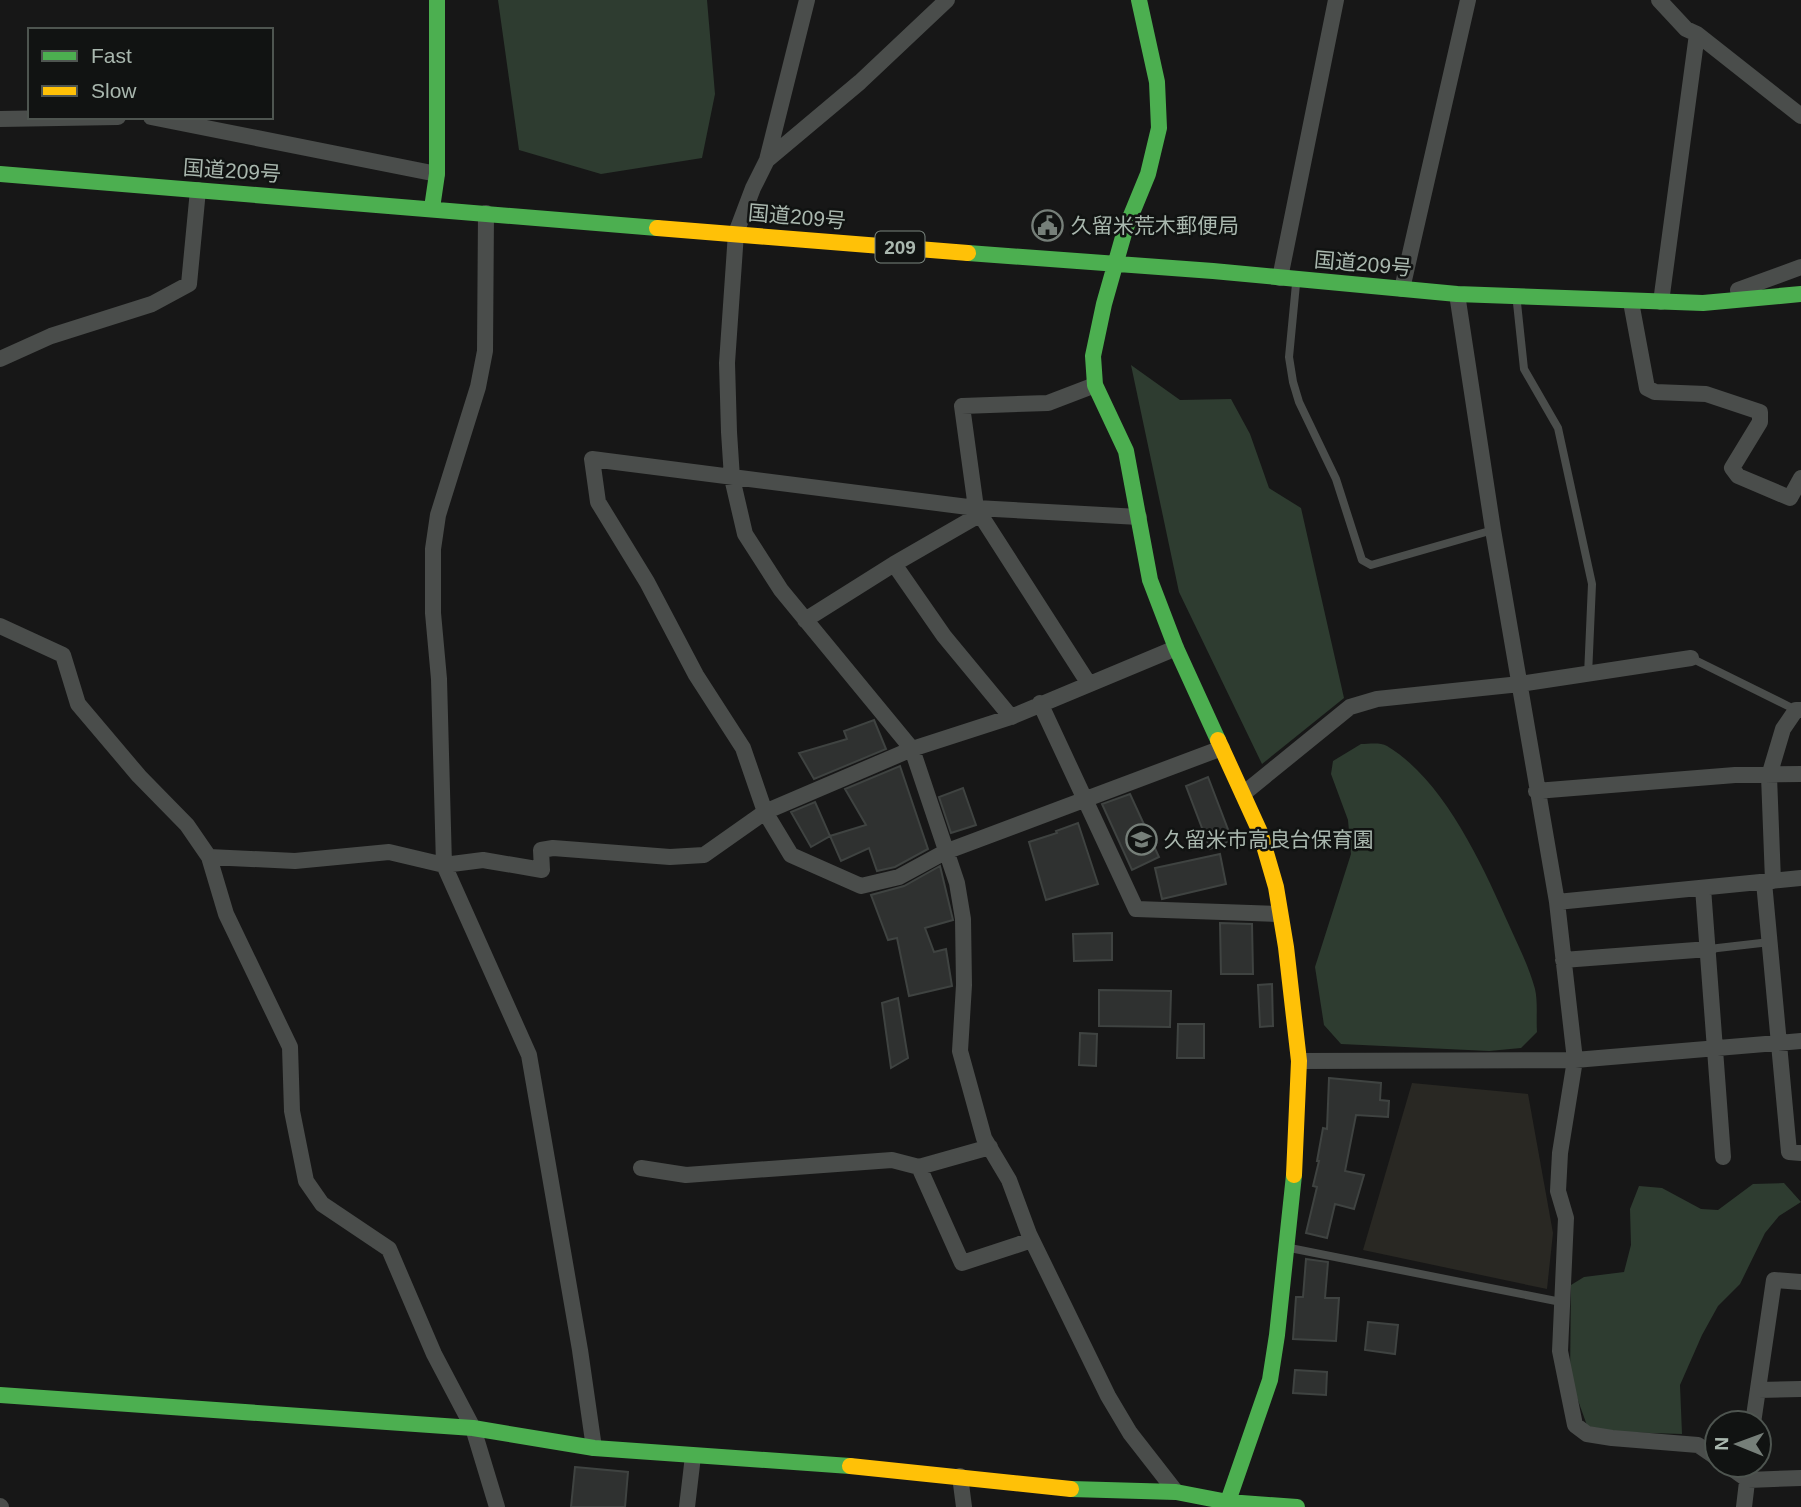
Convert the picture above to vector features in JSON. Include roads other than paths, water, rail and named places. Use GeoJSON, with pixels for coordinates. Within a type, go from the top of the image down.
{"type":"FeatureCollection","features":[{"type":"Feature","properties":{"kind":"main road"},"geometry":{"type":"LineString","coordinates":[[432,208],[437,174],[437,0]]}},
{"type":"Feature","properties":{"kind":"main road"},"geometry":{"type":"LineString","coordinates":[[1139,0],[1157,82],[1158,128],[1148,174],[1125,230],[1104,304],[1093,356],[1095,385],[1126,451],[1150,580],[1176,648],[1260,832],[1276,887],[1299,1061],[1294,1172],[1270,1380],[1227,1504]]}},
{"type":"Feature","properties":{"kind":"main road","name":"国道209号"},"geometry":{"type":"LineString","coordinates":[[0,174],[1213,271],[1457,294],[1703,303],[1801,294]]}},
{"type":"Feature","properties":{"kind":"main road"},"geometry":{"type":"LineString","coordinates":[[0,1395],[473,1428],[594,1448],[787,1461],[1091,1491],[1176,1492],[1227,1504],[1297,1507]]}},
{"type":"Feature","properties":{"kind":"street"},"geometry":{"type":"LineString","coordinates":[[807,0],[767,160],[736,233],[727,363],[732,478],[745,534],[781,590],[912,749],[957,883],[963,919],[964,985],[960,1051],[984,1138],[1009,1180],[1032,1240],[1108,1396],[1130,1433],[1176,1492]]}},
{"type":"Feature","properties":{"kind":"street"},"geometry":{"type":"LineString","coordinates":[[767,160],[860,82],[947,0]]}},
{"type":"Feature","properties":{"kind":"street"},"geometry":{"type":"LineString","coordinates":[[1288,279],[1336,0]]}},
{"type":"Feature","properties":{"kind":"street"},"geometry":{"type":"LineString","coordinates":[[1402,289],[1468,0]]}},
{"type":"Feature","properties":{"kind":"street"},"geometry":{"type":"LineString","coordinates":[[1659,0],[1686,29],[1697,34],[1801,116]]}},
{"type":"Feature","properties":{"kind":"street"},"geometry":{"type":"LineString","coordinates":[[1661,302],[1697,34]]}},
{"type":"Feature","properties":{"kind":"street"},"geometry":{"type":"LineString","coordinates":[[0,119],[28,119]]}},
{"type":"Feature","properties":{"kind":"street"},"geometry":{"type":"LineString","coordinates":[[161,119],[437,174]]}},
{"type":"Feature","properties":{"kind":"street"},"geometry":{"type":"LineString","coordinates":[[0,359],[51,336],[152,304],[189,284],[198,190]]}},
{"type":"Feature","properties":{"kind":"street"},"geometry":{"type":"LineString","coordinates":[[485,213],[485,351],[475,399],[438,515],[433,550],[433,613],[439,679],[444,865],[529,1055],[580,1350],[594,1448]]}},
{"type":"Feature","properties":{"kind":"street"},"geometry":{"type":"LineString","coordinates":[[1703,303],[1801,267]]}},
{"type":"Feature","properties":{"kind":"street"},"geometry":{"type":"LineString","coordinates":[[1457,294],[1493,530],[1557,902],[1575,1060],[1560,1153],[1558,1191],[1566,1218],[1560,1351],[1575,1425],[1587,1434],[1698,1445],[1703,1448]]}},
{"type":"Feature","properties":{"kind":"street"},"geometry":{"type":"LineString","coordinates":[[1631,302],[1647,388],[1655,392],[1706,394],[1760,412],[1760,422],[1732,468],[1738,476],[1790,498],[1801,478]]}},
{"type":"Feature","properties":{"kind":"street"},"geometry":{"type":"LineString","coordinates":[[1089,684],[977,511],[962,406],[1048,403],[1095,385]]}},
{"type":"Feature","properties":{"kind":"street"},"geometry":{"type":"LineString","coordinates":[[1139,517],[977,511],[592,459],[598,502],[647,582],[696,675],[743,748],[765,812],[791,855],[861,886],[899,877],[945,852],[1222,748]]}},
{"type":"Feature","properties":{"kind":"street"},"geometry":{"type":"LineString","coordinates":[[806,620],[977,511]]}},
{"type":"Feature","properties":{"kind":"street"},"geometry":{"type":"LineString","coordinates":[[894,564],[944,636],[1011,717]]}},
{"type":"Feature","properties":{"kind":"street"},"geometry":{"type":"LineString","coordinates":[[0,626],[63,655],[78,705],[139,776],[187,825],[209,857],[226,914],[290,1047],[292,1111],[306,1181],[322,1204],[389,1249],[434,1354],[473,1428],[497,1507]]}},
{"type":"Feature","properties":{"kind":"street"},"geometry":{"type":"LineString","coordinates":[[209,857],[295,861],[389,852],[444,865],[483,860],[542,870],[541,850],[553,848],[670,857],[704,855],[765,812],[912,749],[1011,717],[1176,648]]}},
{"type":"Feature","properties":{"kind":"street"},"geometry":{"type":"LineString","coordinates":[[1243,794],[1350,707],[1377,699],[1520,684],[1691,658]]}},
{"type":"Feature","properties":{"kind":"street"},"geometry":{"type":"LineString","coordinates":[[1040,703],[1136,909],[1280,914]]}},
{"type":"Feature","properties":{"kind":"street"},"geometry":{"type":"LineString","coordinates":[[1798,710],[1783,729],[1769,776],[1769,882],[1770,942],[1789,1152],[1801,1153]]}},
{"type":"Feature","properties":{"kind":"street"},"geometry":{"type":"LineString","coordinates":[[1536,791],[1735,775],[1801,774]]}},
{"type":"Feature","properties":{"kind":"street"},"geometry":{"type":"LineString","coordinates":[[1557,902],[1801,878]]}},
{"type":"Feature","properties":{"kind":"street"},"geometry":{"type":"LineString","coordinates":[[1703,888],[1723,1157]]}},
{"type":"Feature","properties":{"kind":"street"},"geometry":{"type":"LineString","coordinates":[[1563,960],[1709,949]]}},
{"type":"Feature","properties":{"kind":"street"},"geometry":{"type":"LineString","coordinates":[[1299,1061],[1575,1060],[1801,1041]]}},
{"type":"Feature","properties":{"kind":"street"},"geometry":{"type":"LineString","coordinates":[[641,1168],[686,1175],[892,1160],[919,1167],[990,1147]]}},
{"type":"Feature","properties":{"kind":"street"},"geometry":{"type":"LineString","coordinates":[[919,1167],[962,1263],[1032,1240]]}},
{"type":"Feature","properties":{"kind":"street"},"geometry":{"type":"LineString","coordinates":[[1755,1409],[1774,1280],[1801,1282]]}},
{"type":"Feature","properties":{"kind":"street"},"geometry":{"type":"LineString","coordinates":[[1758,1390],[1801,1389]]}},
{"type":"Feature","properties":{"kind":"street"},"geometry":{"type":"LineString","coordinates":[[687,1507],[693,1456]]}},
{"type":"Feature","properties":{"kind":"street"},"geometry":{"type":"LineString","coordinates":[[1773,1475],[1801,1478]]}},
{"type":"Feature","properties":{"kind":"street"},"geometry":{"type":"LineString","coordinates":[[960,1476],[964,1507]]}},
{"type":"Feature","properties":{"kind":"street"},"geometry":{"type":"LineString","coordinates":[[1744,1507],[1748,1479]]}},
{"type":"Feature","properties":{"kind":"lane"},"geometry":{"type":"LineString","coordinates":[[1288,279],[1289,357],[1293,382],[1299,402],[1336,479],[1362,560],[1371,565],[1493,530]]}},
{"type":"Feature","properties":{"kind":"lane"},"geometry":{"type":"LineString","coordinates":[[1517,296],[1524,369],[1558,428],[1592,584],[1588,675]]}},
{"type":"Feature","properties":{"kind":"lane"},"geometry":{"type":"LineString","coordinates":[[1691,658],[1798,710]]}},
{"type":"Feature","properties":{"kind":"lane"},"geometry":{"type":"LineString","coordinates":[[1709,949],[1770,942]]}},
{"type":"Feature","properties":{"kind":"lane"},"geometry":{"type":"LineString","coordinates":[[1286,1247],[1357,1259],[1561,1302]]}},
{"type":"Feature","properties":{"kind":"place","name":"久留米荒木郵便局"},"geometry":{"type":"Point","coordinates":[1048,226]}},
{"type":"Feature","properties":{"kind":"place","name":"久留米市高良台保育園"},"geometry":{"type":"Point","coordinates":[1141,840]}}]}
